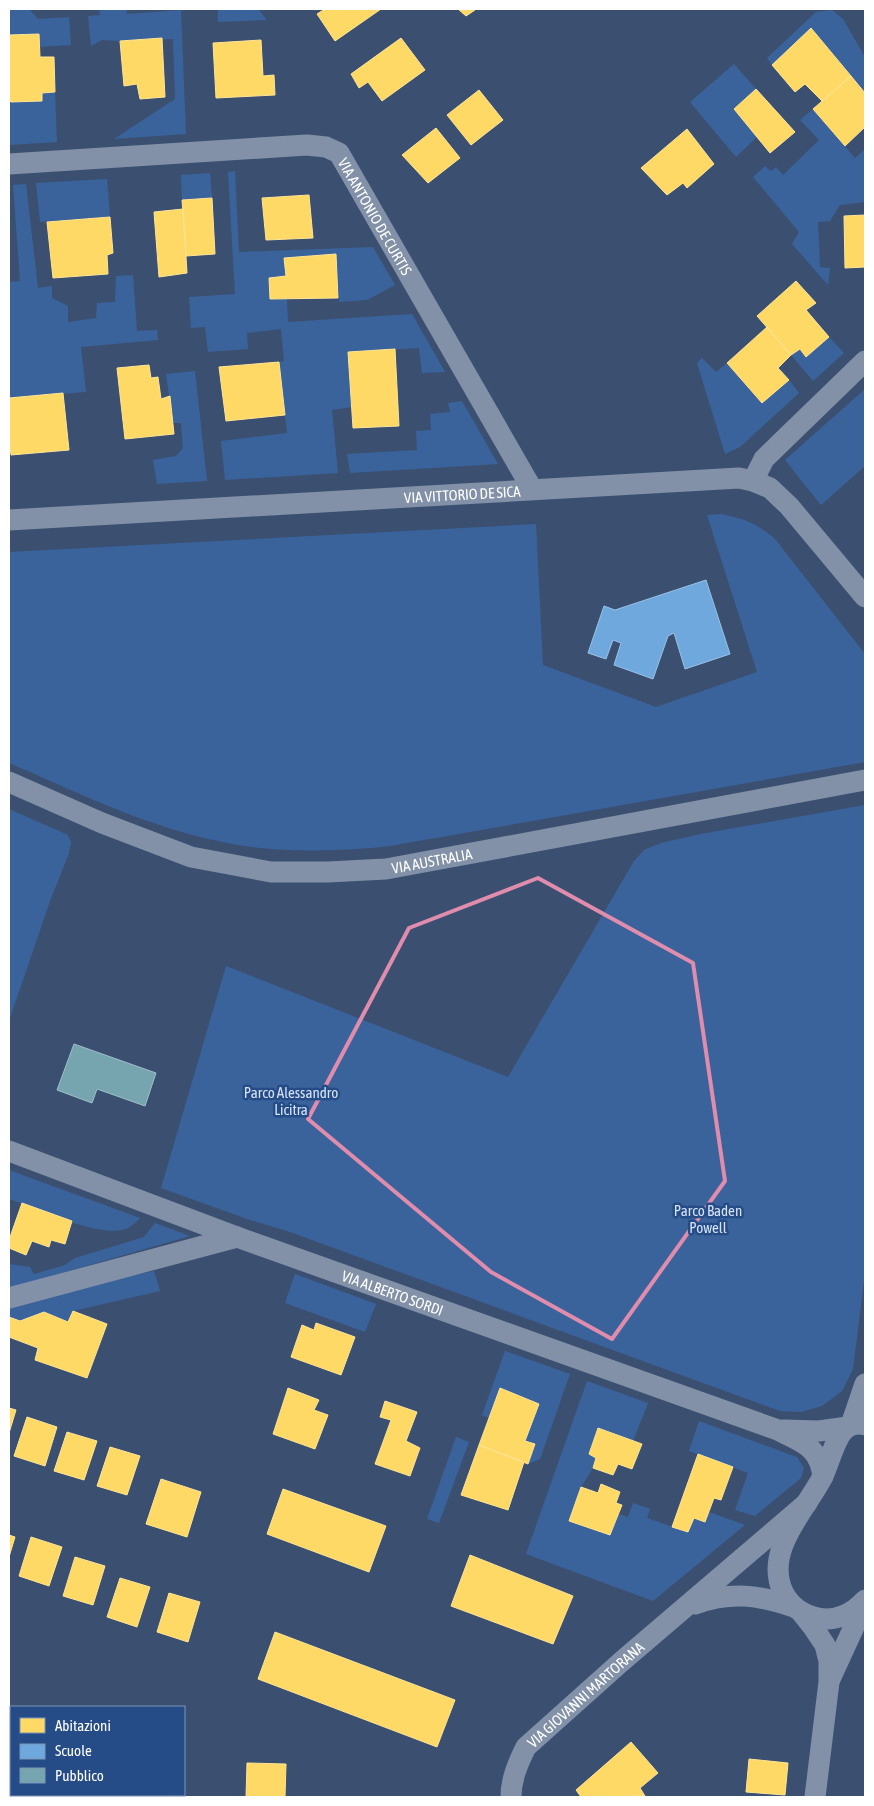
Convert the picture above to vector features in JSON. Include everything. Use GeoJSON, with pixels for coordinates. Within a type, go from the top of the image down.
{"type":"FeatureCollection","features":[{"type":"Feature","properties":{"kind":"street","name":"VIA ANTONIO DE CURTIS"},"geometry":{"type":"LineString","coordinates":[[9,164],[307,145],[326,147],[339,153],[532,489]]}},
{"type":"Feature","properties":{"kind":"street"},"geometry":{"type":"LineString","coordinates":[[753,481],[764,459],[865,361]]}},
{"type":"Feature","properties":{"kind":"street","name":"VIA VITTORIO DE SICA"},"geometry":{"type":"LineString","coordinates":[[9,520],[738,478],[753,481],[770,488],[789,506],[865,597]]}},
{"type":"Feature","properties":{"kind":"street","name":"VIA AUSTRALIA"},"geometry":{"type":"LineString","coordinates":[[9,782],[102,823],[190,857],[271,872],[328,872],[386,869],[865,780]]}},
{"type":"Feature","properties":{"kind":"street","name":"VIA ALBERTO SORDI"},"geometry":{"type":"LineString","coordinates":[[9,1151],[237,1237],[778,1430],[808,1446],[818,1456],[823,1476]]}},
{"type":"Feature","properties":{"kind":"street"},"geometry":{"type":"LineString","coordinates":[[9,1298],[237,1237]]}},
{"type":"Feature","properties":{"kind":"street"},"geometry":{"type":"LineString","coordinates":[[815,1797],[829,1682],[829,1661],[825,1645],[814,1626],[782,1590],[777,1570],[783,1544],[823,1476],[839,1436],[855,1426],[865,1384]]}},
{"type":"Feature","properties":{"kind":"street","name":"VIA ALBERTO SORDI"},"geometry":{"type":"LineString","coordinates":[[778,1430],[819,1431],[855,1426]]}},
{"type":"Feature","properties":{"kind":"street","name":"VIA GIOVANNI MARTORANA"},"geometry":{"type":"LineString","coordinates":[[511,1797],[513,1779],[526,1747],[621,1662],[807,1503]]}},
{"type":"Feature","properties":{"kind":"street"},"geometry":{"type":"LineString","coordinates":[[685,1608],[712,1598],[755,1596],[774,1600],[820,1619],[834,1619],[847,1615],[865,1601]]}},
{"type":"Feature","properties":{"kind":"street"},"geometry":{"type":"LineString","coordinates":[[829,1682],[865,1601]]}},
{"type":"Feature","properties":{"kind":"highlighted area"},"geometry":{"type":"Polygon","coordinates":[[[538,878],[693,963],[725,1181],[612,1339],[491,1272],[308,1119],[409,928],[538,878]]]}},
{"type":"Feature","properties":{"kind":"green space"},"geometry":{"type":"Polygon","coordinates":[[[9,9],[29,9],[38,19],[69,17],[71,45],[39,47],[39,34],[9,35],[9,9]]]}},
{"type":"Feature","properties":{"kind":"green space"},"geometry":{"type":"Polygon","coordinates":[[[99,9],[126,9],[127,14],[181,10],[186,134],[114,139],[175,99],[173,39],[102,40],[91,46],[88,16],[100,15],[99,9]]]}},
{"type":"Feature","properties":{"kind":"green space"},"geometry":{"type":"Polygon","coordinates":[[[218,9],[258,9],[267,20],[218,22],[218,9]]]}},
{"type":"Feature","properties":{"kind":"green space"},"geometry":{"type":"Polygon","coordinates":[[[832,10],[843,19],[865,57],[865,93],[811,28],[772,65],[767,58],[816,12],[832,10]]]}},
{"type":"Feature","properties":{"kind":"green space"},"geometry":{"type":"Polygon","coordinates":[[[734,64],[756,89],[734,109],[757,137],[736,157],[690,102],[734,64]]]}},
{"type":"Feature","properties":{"kind":"green space"},"geometry":{"type":"Polygon","coordinates":[[[55,92],[57,142],[9,145],[9,100],[11,102],[41,101],[42,93],[55,92]]]}},
{"type":"Feature","properties":{"kind":"green space"},"geometry":{"type":"Polygon","coordinates":[[[813,109],[855,158],[865,149],[865,202],[840,205],[830,221],[818,222],[820,267],[830,268],[828,285],[792,244],[799,232],[753,177],[765,166],[771,171],[776,167],[783,175],[819,140],[800,120],[813,109]]]}},
{"type":"Feature","properties":{"kind":"green space"},"geometry":{"type":"Polygon","coordinates":[[[235,171],[239,252],[373,247],[395,285],[367,300],[339,302],[336,255],[284,258],[286,276],[269,278],[270,299],[287,299],[288,322],[412,314],[445,372],[422,373],[419,348],[348,352],[352,407],[332,410],[338,473],[225,480],[221,441],[287,433],[279,362],[284,361],[281,329],[247,333],[248,349],[208,352],[205,327],[191,328],[189,297],[235,294],[228,172],[235,171]]]}},
{"type":"Feature","properties":{"kind":"green space"},"geometry":{"type":"Polygon","coordinates":[[[210,173],[212,198],[182,200],[181,175],[210,173]]]}},
{"type":"Feature","properties":{"kind":"green space"},"geometry":{"type":"Polygon","coordinates":[[[107,179],[110,217],[40,222],[36,183],[107,179]]]}},
{"type":"Feature","properties":{"kind":"green space"},"geometry":{"type":"Polygon","coordinates":[[[26,184],[38,288],[52,286],[52,298],[68,306],[68,322],[96,318],[97,303],[115,302],[116,276],[133,275],[137,331],[157,330],[158,340],[81,347],[86,392],[9,398],[9,282],[20,281],[13,185],[26,184]]]}},
{"type":"Feature","properties":{"kind":"green space"},"geometry":{"type":"Polygon","coordinates":[[[829,337],[844,353],[813,381],[791,355],[800,349],[806,357],[829,337]]]}},
{"type":"Feature","properties":{"kind":"green space"},"geometry":{"type":"Polygon","coordinates":[[[702,358],[716,372],[727,363],[762,403],[789,380],[799,393],[740,447],[725,454],[697,363],[702,358]]]}},
{"type":"Feature","properties":{"kind":"green space"},"geometry":{"type":"Polygon","coordinates":[[[195,371],[207,481],[157,484],[153,460],[176,456],[183,448],[181,423],[173,423],[166,374],[195,371]]]}},
{"type":"Feature","properties":{"kind":"green space"},"geometry":{"type":"Polygon","coordinates":[[[865,389],[865,466],[821,505],[785,460],[865,389]]]}},
{"type":"Feature","properties":{"kind":"green space"},"geometry":{"type":"Polygon","coordinates":[[[462,401],[498,464],[350,473],[347,454],[417,450],[416,431],[431,430],[430,414],[450,412],[448,403],[462,401]]]}},
{"type":"Feature","properties":{"kind":"green space"},"geometry":{"type":"Polygon","coordinates":[[[721,514],[750,522],[775,539],[865,654],[865,762],[394,845],[312,850],[274,849],[237,845],[191,835],[112,807],[9,763],[9,552],[536,524],[543,665],[656,707],[757,672],[707,515],[721,514]]]}},
{"type":"Feature","properties":{"kind":"green space"},"geometry":{"type":"Polygon","coordinates":[[[865,805],[865,1273],[853,1369],[842,1391],[822,1406],[801,1412],[780,1411],[290,1232],[247,1219],[161,1188],[226,966],[508,1077],[634,861],[644,850],[661,843],[701,834],[865,805]]]}},
{"type":"Feature","properties":{"kind":"green space"},"geometry":{"type":"Polygon","coordinates":[[[9,809],[68,835],[71,842],[69,853],[50,901],[9,1021],[9,809]]]}},
{"type":"Feature","properties":{"kind":"green space"},"geometry":{"type":"Polygon","coordinates":[[[9,1170],[140,1218],[128,1228],[117,1231],[102,1230],[52,1215],[9,1199],[9,1170]]]}},
{"type":"Feature","properties":{"kind":"green space"},"geometry":{"type":"Polygon","coordinates":[[[155,1223],[190,1236],[10,1288],[9,1264],[30,1267],[34,1274],[65,1265],[75,1258],[144,1237],[155,1223]]]}},
{"type":"Feature","properties":{"kind":"green space"},"geometry":{"type":"Polygon","coordinates":[[[154,1271],[160,1291],[73,1311],[68,1322],[44,1312],[20,1321],[9,1317],[9,1305],[55,1292],[154,1271]]]}},
{"type":"Feature","properties":{"kind":"green space"},"geometry":{"type":"Polygon","coordinates":[[[295,1274],[376,1304],[365,1332],[285,1303],[295,1274]]]}},
{"type":"Feature","properties":{"kind":"green space"},"geometry":{"type":"Polygon","coordinates":[[[505,1351],[570,1374],[540,1459],[528,1464],[535,1444],[525,1441],[539,1404],[500,1388],[489,1418],[482,1415],[505,1351]]]}},
{"type":"Feature","properties":{"kind":"green space"},"geometry":{"type":"Polygon","coordinates":[[[587,1381],[648,1403],[633,1441],[598,1428],[589,1454],[596,1458],[593,1468],[581,1487],[569,1521],[610,1535],[619,1514],[628,1517],[633,1503],[650,1509],[647,1518],[687,1532],[694,1518],[705,1522],[709,1512],[745,1525],[653,1601],[526,1554],[587,1381]]]}},
{"type":"Feature","properties":{"kind":"green space"},"geometry":{"type":"Polygon","coordinates":[[[699,1421],[797,1457],[804,1468],[801,1478],[755,1516],[735,1510],[748,1473],[689,1451],[699,1421]]]}},
{"type":"Feature","properties":{"kind":"green space"},"geometry":{"type":"Polygon","coordinates":[[[456,1437],[469,1442],[439,1523],[427,1519],[456,1437]]]}},
{"type":"Feature","properties":{"kind":"building: Abitazioni"},"geometry":{"type":"Polygon","coordinates":[[[325,9],[381,9],[335,41],[317,14],[325,9]]]}},
{"type":"Feature","properties":{"kind":"building: Abitazioni"},"geometry":{"type":"Polygon","coordinates":[[[458,9],[475,9],[475,10],[466,16],[458,9]]]}},
{"type":"Feature","properties":{"kind":"building: Abitazioni"},"geometry":{"type":"Polygon","coordinates":[[[811,28],[851,76],[822,101],[805,84],[795,92],[772,65],[811,28]]]}},
{"type":"Feature","properties":{"kind":"building: Abitazioni"},"geometry":{"type":"Polygon","coordinates":[[[39,34],[40,57],[54,57],[55,92],[42,93],[42,101],[11,102],[9,100],[9,35],[39,34]]]}},
{"type":"Feature","properties":{"kind":"building: Abitazioni"},"geometry":{"type":"Polygon","coordinates":[[[162,38],[165,97],[140,99],[137,84],[124,86],[120,41],[162,38]]]}},
{"type":"Feature","properties":{"kind":"building: Abitazioni"},"geometry":{"type":"Polygon","coordinates":[[[401,38],[425,70],[382,101],[368,82],[359,88],[351,74],[401,38]]]}},
{"type":"Feature","properties":{"kind":"building: Abitazioni"},"geometry":{"type":"Polygon","coordinates":[[[261,40],[263,76],[274,75],[275,95],[216,98],[213,43],[261,40]]]}},
{"type":"Feature","properties":{"kind":"building: Abitazioni"},"geometry":{"type":"Polygon","coordinates":[[[851,76],[865,93],[865,127],[845,146],[813,109],[851,76]]]}},
{"type":"Feature","properties":{"kind":"building: Abitazioni"},"geometry":{"type":"Polygon","coordinates":[[[756,89],[795,132],[770,153],[734,109],[756,89]]]}},
{"type":"Feature","properties":{"kind":"building: Abitazioni"},"geometry":{"type":"Polygon","coordinates":[[[479,90],[503,120],[471,145],[447,115],[479,90]]]}},
{"type":"Feature","properties":{"kind":"building: Abitazioni"},"geometry":{"type":"Polygon","coordinates":[[[436,128],[460,158],[428,183],[402,155],[436,128]]]}},
{"type":"Feature","properties":{"kind":"building: Abitazioni"},"geometry":{"type":"Polygon","coordinates":[[[687,129],[714,164],[687,188],[683,183],[667,195],[641,168],[687,129]]]}},
{"type":"Feature","properties":{"kind":"building: Abitazioni"},"geometry":{"type":"Polygon","coordinates":[[[309,195],[313,238],[266,240],[262,198],[309,195]]]}},
{"type":"Feature","properties":{"kind":"building: Abitazioni"},"geometry":{"type":"Polygon","coordinates":[[[212,198],[215,254],[186,256],[182,200],[212,198]]]}},
{"type":"Feature","properties":{"kind":"building: Abitazioni"},"geometry":{"type":"Polygon","coordinates":[[[183,209],[187,273],[159,277],[154,212],[183,209]]]}},
{"type":"Feature","properties":{"kind":"building: Abitazioni"},"geometry":{"type":"Polygon","coordinates":[[[865,215],[865,267],[845,268],[844,216],[865,215]]]}},
{"type":"Feature","properties":{"kind":"building: Abitazioni"},"geometry":{"type":"Polygon","coordinates":[[[110,217],[113,253],[107,255],[108,274],[53,278],[47,222],[110,217]]]}},
{"type":"Feature","properties":{"kind":"building: Abitazioni"},"geometry":{"type":"Polygon","coordinates":[[[336,254],[338,298],[270,299],[269,278],[286,276],[284,258],[336,254]]]}},
{"type":"Feature","properties":{"kind":"building: Abitazioni"},"geometry":{"type":"Polygon","coordinates":[[[796,281],[816,303],[806,310],[829,337],[806,357],[800,349],[791,355],[757,316],[796,281]]]}},
{"type":"Feature","properties":{"kind":"building: Abitazioni"},"geometry":{"type":"Polygon","coordinates":[[[767,327],[791,355],[778,368],[789,380],[762,403],[727,363],[767,327]]]}},
{"type":"Feature","properties":{"kind":"building: Abitazioni"},"geometry":{"type":"Polygon","coordinates":[[[395,349],[399,426],[353,428],[348,352],[395,349]]]}},
{"type":"Feature","properties":{"kind":"building: Abitazioni"},"geometry":{"type":"Polygon","coordinates":[[[279,362],[285,415],[226,421],[219,367],[279,362]]]}},
{"type":"Feature","properties":{"kind":"building: Abitazioni"},"geometry":{"type":"Polygon","coordinates":[[[149,365],[151,378],[158,377],[161,399],[170,396],[174,434],[125,439],[117,368],[149,365]]]}},
{"type":"Feature","properties":{"kind":"building: Abitazioni"},"geometry":{"type":"Polygon","coordinates":[[[63,393],[69,450],[11,455],[9,398],[63,393]]]}},
{"type":"Feature","properties":{"kind":"building: Abitazioni"},"geometry":{"type":"Polygon","coordinates":[[[22,1203],[72,1221],[65,1244],[51,1240],[49,1247],[32,1241],[26,1255],[9,1248],[9,1240],[22,1203]]]}},
{"type":"Feature","properties":{"kind":"building: Abitazioni"},"geometry":{"type":"Polygon","coordinates":[[[73,1311],[107,1324],[87,1378],[35,1360],[38,1348],[9,1337],[9,1317],[20,1321],[44,1312],[68,1322],[73,1311]]]}},
{"type":"Feature","properties":{"kind":"building: Abitazioni"},"geometry":{"type":"Polygon","coordinates":[[[316,1323],[355,1337],[341,1375],[291,1357],[302,1325],[314,1330],[316,1323]]]}},
{"type":"Feature","properties":{"kind":"building: Abitazioni"},"geometry":{"type":"Polygon","coordinates":[[[288,1388],[319,1400],[314,1410],[328,1415],[315,1449],[273,1434],[288,1388]]]}},
{"type":"Feature","properties":{"kind":"building: Abitazioni"},"geometry":{"type":"Polygon","coordinates":[[[500,1388],[539,1404],[525,1441],[535,1444],[528,1464],[479,1445],[500,1388]]]}},
{"type":"Feature","properties":{"kind":"building: Abitazioni"},"geometry":{"type":"Polygon","coordinates":[[[385,1401],[417,1412],[406,1441],[420,1448],[410,1476],[375,1464],[391,1420],[380,1417],[385,1401]]]}},
{"type":"Feature","properties":{"kind":"building: Abitazioni"},"geometry":{"type":"Polygon","coordinates":[[[9,1408],[16,1410],[9,1433],[9,1408]]]}},
{"type":"Feature","properties":{"kind":"building: Abitazioni"},"geometry":{"type":"Polygon","coordinates":[[[27,1417],[57,1427],[45,1466],[14,1456],[27,1417]]]}},
{"type":"Feature","properties":{"kind":"building: Abitazioni"},"geometry":{"type":"Polygon","coordinates":[[[598,1428],[642,1444],[632,1469],[618,1464],[613,1475],[593,1468],[596,1458],[589,1454],[598,1428]]]}},
{"type":"Feature","properties":{"kind":"building: Abitazioni"},"geometry":{"type":"Polygon","coordinates":[[[67,1432],[97,1441],[84,1480],[54,1471],[67,1432]]]}},
{"type":"Feature","properties":{"kind":"building: Abitazioni"},"geometry":{"type":"Polygon","coordinates":[[[479,1445],[524,1462],[508,1510],[461,1495],[479,1445]]]}},
{"type":"Feature","properties":{"kind":"building: Abitazioni"},"geometry":{"type":"Polygon","coordinates":[[[110,1447],[140,1456],[127,1495],[97,1486],[110,1447]]]}},
{"type":"Feature","properties":{"kind":"building: Abitazioni"},"geometry":{"type":"Polygon","coordinates":[[[698,1454],[733,1467],[721,1500],[714,1498],[705,1522],[694,1518],[688,1532],[672,1527],[698,1454]]]}},
{"type":"Feature","properties":{"kind":"building: Abitazioni"},"geometry":{"type":"Polygon","coordinates":[[[161,1479],[201,1492],[187,1537],[146,1524],[161,1479]]]}},
{"type":"Feature","properties":{"kind":"building: Abitazioni"},"geometry":{"type":"Polygon","coordinates":[[[601,1484],[620,1492],[616,1503],[622,1505],[610,1535],[569,1521],[581,1487],[598,1493],[601,1484]]]}},
{"type":"Feature","properties":{"kind":"building: Abitazioni"},"geometry":{"type":"Polygon","coordinates":[[[283,1489],[386,1526],[369,1572],[267,1534],[283,1489]]]}},
{"type":"Feature","properties":{"kind":"building: Abitazioni"},"geometry":{"type":"Polygon","coordinates":[[[9,1535],[15,1537],[9,1557],[9,1535]]]}},
{"type":"Feature","properties":{"kind":"building: Abitazioni"},"geometry":{"type":"Polygon","coordinates":[[[31,1537],[62,1547],[49,1586],[19,1576],[31,1537]]]}},
{"type":"Feature","properties":{"kind":"building: Abitazioni"},"geometry":{"type":"Polygon","coordinates":[[[470,1555],[573,1596],[553,1644],[451,1606],[470,1555]]]}},
{"type":"Feature","properties":{"kind":"building: Abitazioni"},"geometry":{"type":"Polygon","coordinates":[[[75,1557],[105,1566],[93,1605],[63,1596],[75,1557]]]}},
{"type":"Feature","properties":{"kind":"building: Abitazioni"},"geometry":{"type":"Polygon","coordinates":[[[120,1578],[150,1587],[137,1627],[107,1617],[120,1578]]]}},
{"type":"Feature","properties":{"kind":"building: Abitazioni"},"geometry":{"type":"Polygon","coordinates":[[[169,1593],[200,1602],[188,1642],[157,1632],[169,1593]]]}},
{"type":"Feature","properties":{"kind":"building: Abitazioni"},"geometry":{"type":"Polygon","coordinates":[[[275,1632],[455,1700],[437,1747],[258,1679],[275,1632]]]}},
{"type":"Feature","properties":{"kind":"building: Abitazioni"},"geometry":{"type":"Polygon","coordinates":[[[631,1742],[658,1773],[640,1788],[645,1796],[581,1797],[576,1790],[631,1742]]]}},
{"type":"Feature","properties":{"kind":"building: Abitazioni"},"geometry":{"type":"Polygon","coordinates":[[[749,1759],[788,1763],[785,1795],[746,1792],[749,1759]]]}},
{"type":"Feature","properties":{"kind":"building: Abitazioni"},"geometry":{"type":"Polygon","coordinates":[[[247,1763],[286,1764],[285,1797],[246,1797],[247,1763]]]}},
{"type":"Feature","properties":{"kind":"building: Scuole"},"geometry":{"type":"Polygon","coordinates":[[[706,580],[730,654],[685,669],[674,633],[668,636],[653,679],[614,665],[621,643],[613,640],[606,659],[588,653],[604,606],[615,610],[706,580]]]}},
{"type":"Feature","properties":{"kind":"building: Pubblico"},"geometry":{"type":"Polygon","coordinates":[[[74,1044],[156,1073],[145,1106],[97,1089],[92,1103],[57,1090],[74,1044]]]}},
{"type":"Feature","properties":{"kind":"park label","name":"Parco Alessandro Licitra"},"geometry":{"type":"Point","coordinates":[291,1100]}},
{"type":"Feature","properties":{"kind":"park label","name":"Parco Baden Powell"},"geometry":{"type":"Point","coordinates":[708,1218]}}]}
